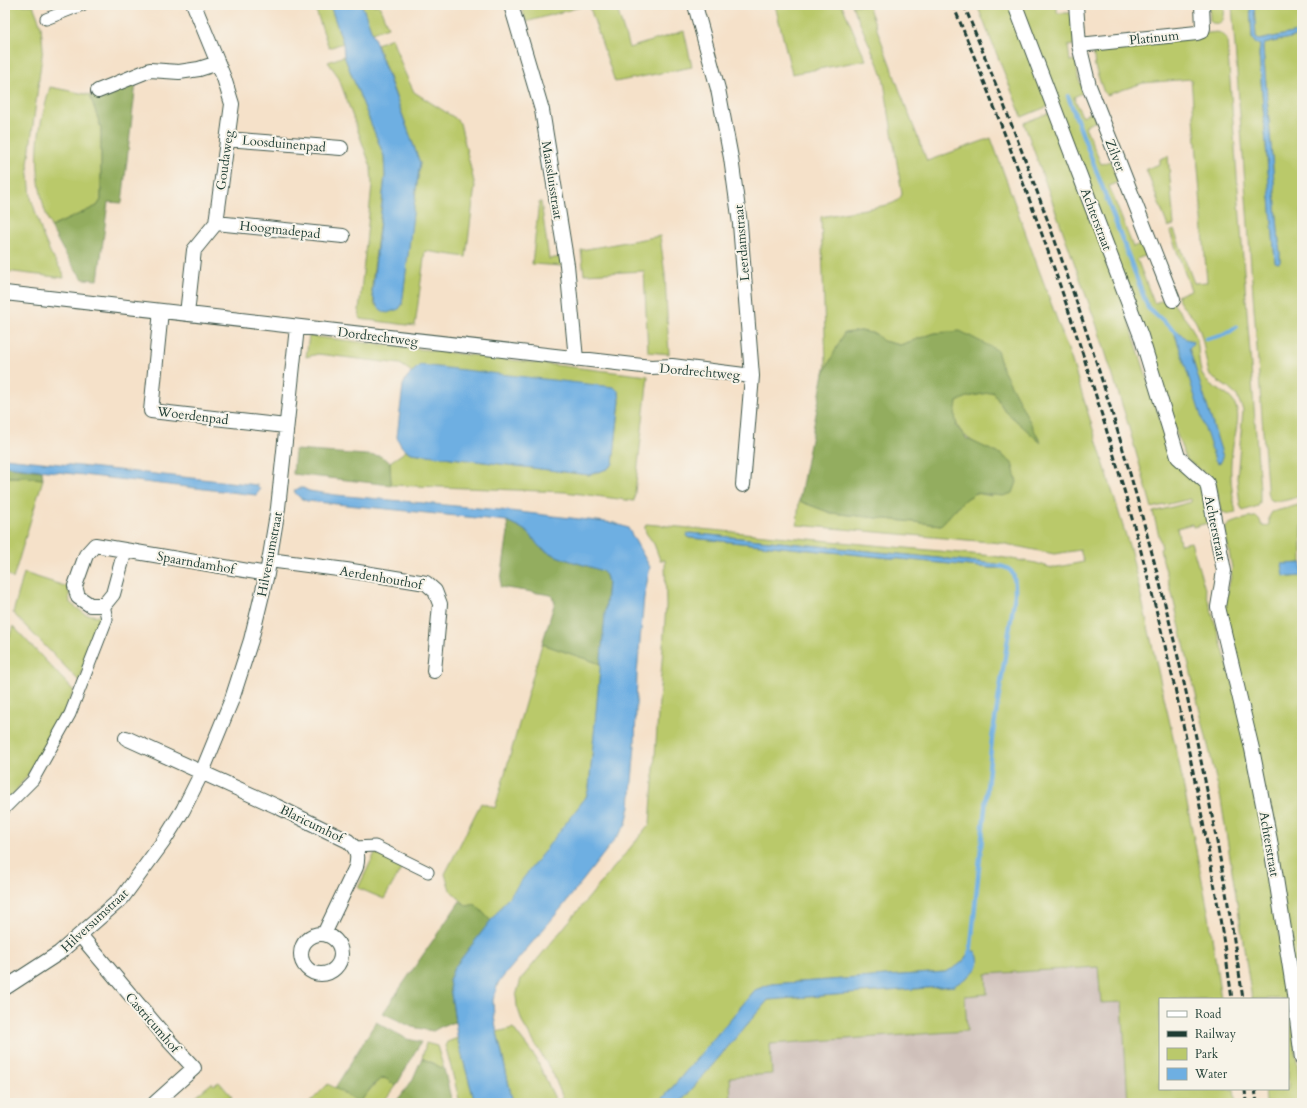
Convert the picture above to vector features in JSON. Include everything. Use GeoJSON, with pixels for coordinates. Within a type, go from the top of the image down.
{"type":"FeatureCollection","features":[{"type":"Feature","properties":{"kind":"street"},"geometry":{"type":"LineString","coordinates":[[46,19],[82,5]]}},
{"type":"Feature","properties":{"kind":"street","name":"Goudaweg"},"geometry":{"type":"LineString","coordinates":[[194,5],[218,63],[232,104],[216,223]]}},
{"type":"Feature","properties":{"kind":"street","name":"Maassluisstraat"},"geometry":{"type":"LineString","coordinates":[[511,5],[542,110],[566,265],[576,359]]}},
{"type":"Feature","properties":{"kind":"street","name":"Leerdamstraat"},"geometry":{"type":"LineString","coordinates":[[695,5],[718,89],[736,186],[740,224],[752,376],[743,485]]}},
{"type":"Feature","properties":{"kind":"street","name":"Achterstraat"},"geometry":{"type":"LineString","coordinates":[[1015,5],[1142,336],[1178,458],[1206,483],[1224,571],[1218,607],[1252,749],[1270,840],[1293,987],[1302,1059]]}},
{"type":"Feature","properties":{"kind":"street","name":"Zilver"},"geometry":{"type":"LineString","coordinates":[[1076,5],[1079,45],[1089,86],[1173,300]]}},
{"type":"Feature","properties":{"kind":"street","name":"Platinum"},"geometry":{"type":"LineString","coordinates":[[1079,45],[1197,33],[1202,31],[1203,28],[1202,5]]}},
{"type":"Feature","properties":{"kind":"street"},"geometry":{"type":"LineString","coordinates":[[98,91],[150,70],[179,72],[199,69],[218,63]]}},
{"type":"Feature","properties":{"kind":"street","name":"Loosduinenpad"},"geometry":{"type":"LineString","coordinates":[[227,139],[341,148]]}},
{"type":"Feature","properties":{"kind":"street"},"geometry":{"type":"LineString","coordinates":[[187,314],[194,250],[216,223]]}},
{"type":"Feature","properties":{"kind":"street","name":"Hoogmadepad"},"geometry":{"type":"LineString","coordinates":[[216,223],[343,236]]}},
{"type":"Feature","properties":{"kind":"street","name":"Dordrechtweg"},"geometry":{"type":"LineString","coordinates":[[5,293],[576,359],[651,367],[672,366],[752,376]]}},
{"type":"Feature","properties":{"kind":"street","name":"Woerdenpad"},"geometry":{"type":"LineString","coordinates":[[161,311],[151,411],[286,426]]}},
{"type":"Feature","properties":{"kind":"street","name":"Hilversumstraat"},"geometry":{"type":"LineString","coordinates":[[5,988],[59,953],[122,898],[163,842],[183,810],[202,772],[232,699],[251,640],[268,567],[278,508],[297,326]]}},
{"type":"Feature","properties":{"kind":"street","name":"Spaarndamhof"},"geometry":{"type":"LineString","coordinates":[[104,605],[90,605],[78,597],[75,586],[86,555],[95,545],[268,567]]}},
{"type":"Feature","properties":{"kind":"street"},"geometry":{"type":"LineString","coordinates":[[5,808],[33,780],[70,714],[107,619],[104,605],[113,594],[125,550]]}},
{"type":"Feature","properties":{"kind":"street","name":"Aerdenhouthof"},"geometry":{"type":"LineString","coordinates":[[268,567],[346,570],[426,584],[435,591],[440,604],[434,671]]}},
{"type":"Feature","properties":{"kind":"street"},"geometry":{"type":"LineString","coordinates":[[126,738],[202,772]]}},
{"type":"Feature","properties":{"kind":"street","name":"Blaricumhof"},"geometry":{"type":"LineString","coordinates":[[202,772],[333,833],[348,841],[355,848],[358,858],[356,867],[324,934]]}},
{"type":"Feature","properties":{"kind":"street"},"geometry":{"type":"LineString","coordinates":[[355,848],[375,846],[428,872]]}},
{"type":"Feature","properties":{"kind":"street","name":"Castricumhof"},"geometry":{"type":"LineString","coordinates":[[80,935],[170,1042],[194,1068],[155,1103]]}},
{"type":"Feature","properties":{"kind":"shaded area"},"geometry":{"type":"Polygon","coordinates":[[[1098,967],[1101,1003],[1122,1001],[1128,1103],[731,1103],[730,1077],[772,1074],[770,1044],[967,1031],[965,995],[986,974],[1098,967]]]}},
{"type":"Feature","properties":{"kind":"green space"},"geometry":{"type":"Polygon","coordinates":[[[5,5],[33,5],[41,26],[43,48],[28,164],[31,198],[43,236],[51,254],[63,273],[64,278],[5,271],[5,5]]]}},
{"type":"Feature","properties":{"kind":"green space"},"geometry":{"type":"Polygon","coordinates":[[[314,5],[330,5],[343,43],[329,48],[314,5]]]}},
{"type":"Feature","properties":{"kind":"green space"},"geometry":{"type":"Polygon","coordinates":[[[362,5],[379,5],[388,27],[372,33],[362,5]]]}},
{"type":"Feature","properties":{"kind":"green space"},"geometry":{"type":"Polygon","coordinates":[[[521,5],[587,5],[526,22],[521,5]]]}},
{"type":"Feature","properties":{"kind":"green space"},"geometry":{"type":"Polygon","coordinates":[[[589,5],[616,5],[629,48],[684,31],[692,67],[615,82],[589,5]]]}},
{"type":"Feature","properties":{"kind":"green space"},"geometry":{"type":"Polygon","coordinates":[[[775,5],[842,5],[866,60],[792,74],[775,5]]]}},
{"type":"Feature","properties":{"kind":"green space"},"geometry":{"type":"Polygon","coordinates":[[[852,5],[868,5],[927,161],[991,138],[1071,358],[1131,552],[1179,763],[1209,916],[1221,998],[1159,998],[1159,1090],[1234,1090],[1236,1103],[1128,1103],[1122,1002],[1101,1003],[1098,967],[986,974],[987,994],[965,996],[967,1031],[770,1044],[772,1074],[730,1077],[731,1103],[680,1103],[768,1000],[954,986],[968,955],[957,967],[945,972],[771,984],[755,990],[659,1103],[565,1103],[553,1074],[523,1024],[517,1006],[516,996],[521,979],[650,824],[666,606],[665,560],[660,560],[654,544],[645,530],[646,524],[993,556],[1036,563],[1052,568],[1084,562],[1080,550],[1054,554],[1001,543],[797,525],[799,501],[831,513],[941,525],[963,501],[976,493],[991,496],[1002,455],[972,441],[960,430],[957,423],[955,408],[957,402],[967,397],[993,392],[1005,411],[1001,368],[997,350],[935,333],[900,345],[883,341],[876,334],[861,331],[845,333],[824,373],[826,364],[821,217],[887,205],[896,201],[902,194],[883,76],[852,5]],[[690,533],[689,538],[990,568],[1000,568],[1004,566],[997,564],[690,533]]]}},
{"type":"Feature","properties":{"kind":"green space"},"geometry":{"type":"Polygon","coordinates":[[[977,5],[1010,5],[1051,105],[1022,117],[977,5]]]}},
{"type":"Feature","properties":{"kind":"green space"},"geometry":{"type":"Polygon","coordinates":[[[1017,5],[1057,5],[1057,13],[1072,13],[1075,45],[1068,46],[1070,61],[1076,60],[1078,77],[1084,92],[1074,97],[1082,116],[1092,112],[1096,121],[1085,126],[1101,164],[1110,161],[1118,182],[1109,186],[1133,247],[1142,243],[1147,255],[1137,259],[1154,303],[1164,300],[1167,303],[1172,301],[1194,332],[1203,376],[1211,385],[1231,399],[1237,410],[1238,420],[1231,460],[1232,490],[1236,513],[1230,514],[1222,512],[1216,486],[1213,480],[1186,459],[1017,5]],[[1178,331],[1175,335],[1223,457],[1186,339],[1178,331]]]}},
{"type":"Feature","properties":{"kind":"green space"},"geometry":{"type":"Polygon","coordinates":[[[1209,5],[1224,5],[1224,16],[1221,22],[1210,22],[1209,5]]]}},
{"type":"Feature","properties":{"kind":"green space"},"geometry":{"type":"Polygon","coordinates":[[[1232,5],[1250,5],[1252,38],[1260,44],[1259,54],[1275,261],[1278,263],[1280,262],[1280,254],[1263,48],[1264,44],[1302,35],[1302,495],[1284,501],[1274,501],[1270,499],[1267,492],[1232,5]]]}},
{"type":"Feature","properties":{"kind":"green space"},"geometry":{"type":"Polygon","coordinates":[[[1254,5],[1302,5],[1302,31],[1259,40],[1256,38],[1254,5]]]}},
{"type":"Feature","properties":{"kind":"green space"},"geometry":{"type":"Polygon","coordinates":[[[1217,32],[1223,34],[1227,40],[1260,489],[1260,502],[1258,506],[1243,511],[1240,505],[1237,478],[1243,410],[1237,396],[1210,376],[1200,330],[1195,320],[1181,304],[1177,296],[1191,290],[1170,232],[1174,230],[1194,283],[1207,282],[1191,79],[1143,83],[1107,95],[1104,93],[1095,67],[1093,49],[1100,46],[1101,50],[1106,50],[1106,45],[1217,32]]]}},
{"type":"Feature","properties":{"kind":"green space"},"geometry":{"type":"Polygon","coordinates":[[[392,38],[404,71],[414,92],[455,118],[460,123],[475,186],[466,257],[425,251],[415,326],[360,319],[359,311],[372,185],[371,167],[338,76],[328,62],[344,56],[384,156],[385,176],[372,292],[375,305],[402,305],[420,163],[377,44],[392,38]]]}},
{"type":"Feature","properties":{"kind":"green space"},"geometry":{"type":"Polygon","coordinates":[[[136,83],[122,203],[108,202],[98,280],[83,279],[58,241],[51,227],[97,206],[101,200],[101,128],[90,95],[136,83]]]}},
{"type":"Feature","properties":{"kind":"green space"},"geometry":{"type":"Polygon","coordinates":[[[50,87],[90,95],[101,128],[101,200],[97,206],[51,227],[44,208],[38,176],[41,123],[50,87]]]}},
{"type":"Feature","properties":{"kind":"green space"},"geometry":{"type":"Polygon","coordinates":[[[1053,111],[1113,271],[1174,463],[1202,486],[1208,523],[1193,527],[1192,524],[1177,528],[1180,544],[1191,542],[1238,700],[1265,836],[1290,1004],[1302,1103],[1266,1103],[1265,1090],[1289,1090],[1289,998],[1252,998],[1221,800],[1160,549],[1162,548],[1153,512],[1191,502],[1190,499],[1152,508],[1125,414],[1097,326],[1024,123],[1053,111]]]}},
{"type":"Feature","properties":{"kind":"green space"},"geometry":{"type":"Polygon","coordinates":[[[1168,156],[1174,225],[1168,227],[1146,169],[1160,164],[1160,159],[1168,156]]]}},
{"type":"Feature","properties":{"kind":"green space"},"geometry":{"type":"Polygon","coordinates":[[[539,202],[541,202],[549,259],[560,257],[562,266],[532,264],[539,202]]]}},
{"type":"Feature","properties":{"kind":"green space"},"geometry":{"type":"Polygon","coordinates":[[[660,236],[665,275],[669,354],[648,352],[644,271],[584,274],[581,250],[660,236]]]}},
{"type":"Feature","properties":{"kind":"green space"},"geometry":{"type":"Polygon","coordinates":[[[861,331],[876,334],[883,341],[900,345],[935,333],[960,331],[997,350],[1002,368],[1041,443],[1005,411],[993,392],[967,397],[957,402],[955,415],[957,427],[967,439],[1002,455],[1012,463],[1017,482],[1013,493],[1003,496],[976,493],[963,501],[941,525],[831,513],[799,501],[824,373],[844,333],[861,331]]]}},
{"type":"Feature","properties":{"kind":"green space"},"geometry":{"type":"Polygon","coordinates":[[[309,336],[648,376],[634,501],[565,492],[391,485],[390,462],[406,451],[411,453],[589,475],[607,469],[613,464],[620,401],[619,392],[421,365],[412,372],[400,364],[318,354],[306,357],[309,336]]]}},
{"type":"Feature","properties":{"kind":"green space"},"geometry":{"type":"Polygon","coordinates":[[[295,450],[380,456],[390,462],[391,485],[293,474],[295,450]]]}},
{"type":"Feature","properties":{"kind":"green space"},"geometry":{"type":"Polygon","coordinates":[[[5,466],[42,471],[43,479],[5,477],[5,466]]]}},
{"type":"Feature","properties":{"kind":"green space"},"geometry":{"type":"Polygon","coordinates":[[[5,477],[43,479],[13,579],[5,571],[5,477]]]}},
{"type":"Feature","properties":{"kind":"green space"},"geometry":{"type":"Polygon","coordinates":[[[1302,504],[1302,563],[1282,565],[1290,577],[1302,576],[1302,1030],[1223,612],[1232,568],[1225,530],[1227,526],[1247,518],[1257,517],[1261,522],[1261,525],[1269,526],[1269,517],[1272,512],[1302,504]]]}},
{"type":"Feature","properties":{"kind":"green space"},"geometry":{"type":"Polygon","coordinates":[[[507,521],[522,528],[540,547],[547,552],[603,571],[606,575],[608,582],[601,664],[542,644],[555,602],[551,595],[500,587],[508,532],[507,521]]]}},
{"type":"Feature","properties":{"kind":"green space"},"geometry":{"type":"Polygon","coordinates":[[[24,573],[71,588],[69,594],[70,603],[85,614],[104,617],[79,681],[13,613],[24,573]]]}},
{"type":"Feature","properties":{"kind":"green space"},"geometry":{"type":"Polygon","coordinates":[[[13,626],[74,691],[44,750],[16,791],[5,803],[5,755],[7,750],[5,750],[5,649],[13,626]]]}},
{"type":"Feature","properties":{"kind":"green space"},"geometry":{"type":"Polygon","coordinates":[[[542,644],[601,664],[589,788],[580,807],[491,921],[475,905],[467,906],[450,890],[445,874],[481,803],[495,808],[542,644]]]}},
{"type":"Feature","properties":{"kind":"green space"},"geometry":{"type":"Polygon","coordinates":[[[376,851],[403,866],[384,899],[358,888],[376,851]]]}},
{"type":"Feature","properties":{"kind":"green space"},"geometry":{"type":"Polygon","coordinates":[[[460,901],[467,906],[475,904],[491,921],[454,968],[449,980],[455,1022],[444,1025],[433,1031],[412,1027],[383,1013],[460,901]]]}},
{"type":"Feature","properties":{"kind":"green space"},"geometry":{"type":"Polygon","coordinates":[[[376,1022],[407,1039],[421,1042],[396,1086],[385,1078],[380,1080],[373,1085],[365,1096],[358,1102],[335,1088],[376,1022]]]}},
{"type":"Feature","properties":{"kind":"green space"},"geometry":{"type":"Polygon","coordinates":[[[513,1028],[536,1058],[557,1103],[513,1103],[497,1032],[513,1028]]]}},
{"type":"Feature","properties":{"kind":"green space"},"geometry":{"type":"Polygon","coordinates":[[[458,1038],[475,1103],[460,1103],[445,1046],[447,1042],[458,1038]]]}},
{"type":"Feature","properties":{"kind":"green space"},"geometry":{"type":"Polygon","coordinates":[[[426,1043],[437,1046],[444,1069],[422,1058],[426,1043]]]}},
{"type":"Feature","properties":{"kind":"green space"},"geometry":{"type":"Polygon","coordinates":[[[422,1058],[444,1069],[452,1103],[395,1103],[412,1081],[422,1058]]]}},
{"type":"Feature","properties":{"kind":"green space"},"geometry":{"type":"Polygon","coordinates":[[[385,1078],[396,1086],[381,1103],[309,1103],[328,1084],[358,1101],[377,1082],[385,1078]]]}},
{"type":"Feature","properties":{"kind":"green space"},"geometry":{"type":"Polygon","coordinates":[[[219,1082],[232,1097],[224,1103],[187,1103],[212,1083],[214,1085],[219,1082]]]}},
{"type":"Feature","properties":{"kind":"water"},"geometry":{"type":"Polygon","coordinates":[[[330,5],[362,5],[420,163],[402,305],[399,309],[387,313],[381,310],[377,305],[372,293],[385,176],[384,156],[344,56],[343,43],[330,5]]]}},
{"type":"Feature","properties":{"kind":"water"},"geometry":{"type":"Polygon","coordinates":[[[1250,5],[1254,5],[1256,38],[1259,40],[1302,31],[1302,35],[1264,44],[1263,48],[1280,254],[1280,262],[1278,263],[1275,262],[1259,54],[1260,45],[1255,43],[1252,38],[1250,5]]]}},
{"type":"Feature","properties":{"kind":"water"},"geometry":{"type":"Polygon","coordinates":[[[1178,331],[1186,339],[1193,341],[1189,348],[1223,457],[1221,462],[1218,463],[1215,460],[1175,334],[1178,331]]]}},
{"type":"Feature","properties":{"kind":"water"},"geometry":{"type":"Polygon","coordinates":[[[420,365],[614,387],[619,392],[620,401],[613,464],[607,469],[589,475],[411,453],[402,447],[397,437],[403,385],[407,377],[420,365]]]}},
{"type":"Feature","properties":{"kind":"water"},"geometry":{"type":"Polygon","coordinates":[[[5,458],[257,485],[260,490],[256,495],[5,466],[5,458]]]}},
{"type":"Feature","properties":{"kind":"water"},"geometry":{"type":"Polygon","coordinates":[[[299,488],[336,495],[510,511],[614,523],[628,528],[650,567],[644,598],[637,673],[635,745],[630,806],[626,825],[563,906],[498,983],[493,1000],[494,1017],[513,1103],[475,1103],[458,1041],[449,980],[454,968],[586,797],[589,788],[608,582],[606,575],[602,571],[547,552],[540,547],[522,528],[507,521],[307,501],[300,498],[294,491],[299,488]]]}},
{"type":"Feature","properties":{"kind":"water"},"geometry":{"type":"Polygon","coordinates":[[[690,533],[997,564],[1004,566],[1000,568],[990,568],[691,538],[687,536],[687,534],[690,533]]]}},
{"type":"Feature","properties":{"kind":"water"},"geometry":{"type":"Polygon","coordinates":[[[1302,563],[1302,576],[1284,576],[1282,564],[1302,563]]]}},
{"type":"Feature","properties":{"kind":"water"},"geometry":{"type":"Polygon","coordinates":[[[970,951],[975,951],[978,957],[979,962],[977,967],[974,972],[954,986],[768,1000],[680,1103],[659,1103],[755,990],[771,984],[945,972],[960,964],[970,951]]]}},
{"type":"Feature","properties":{"kind":"waterway"},"geometry":{"type":"LineString","coordinates":[[1068,96],[1148,308],[1177,333]]}},
{"type":"Feature","properties":{"kind":"waterway"},"geometry":{"type":"LineString","coordinates":[[1206,339],[1225,334],[1236,327]]}},
{"type":"Feature","properties":{"kind":"waterway"},"geometry":{"type":"LineString","coordinates":[[970,956],[992,739],[1015,594],[1012,572],[1005,567],[999,566]]}},
{"type":"Feature","properties":{"kind":"railway"},"geometry":{"type":"LineString","coordinates":[[953,5],[1011,150],[1064,297],[1096,396],[1139,544],[1193,770],[1208,846],[1232,998]]}},
{"type":"Feature","properties":{"kind":"railway"},"geometry":{"type":"LineString","coordinates":[[964,5],[1018,141],[1084,325],[1123,448],[1145,526],[1184,682],[1201,761],[1231,919],[1243,998]]}},
{"type":"Feature","properties":{"kind":"railway"},"geometry":{"type":"LineString","coordinates":[[1245,1090],[1246,1103]]}},
{"type":"Feature","properties":{"kind":"railway"},"geometry":{"type":"LineString","coordinates":[[1255,1090],[1257,1103]]}}]}
